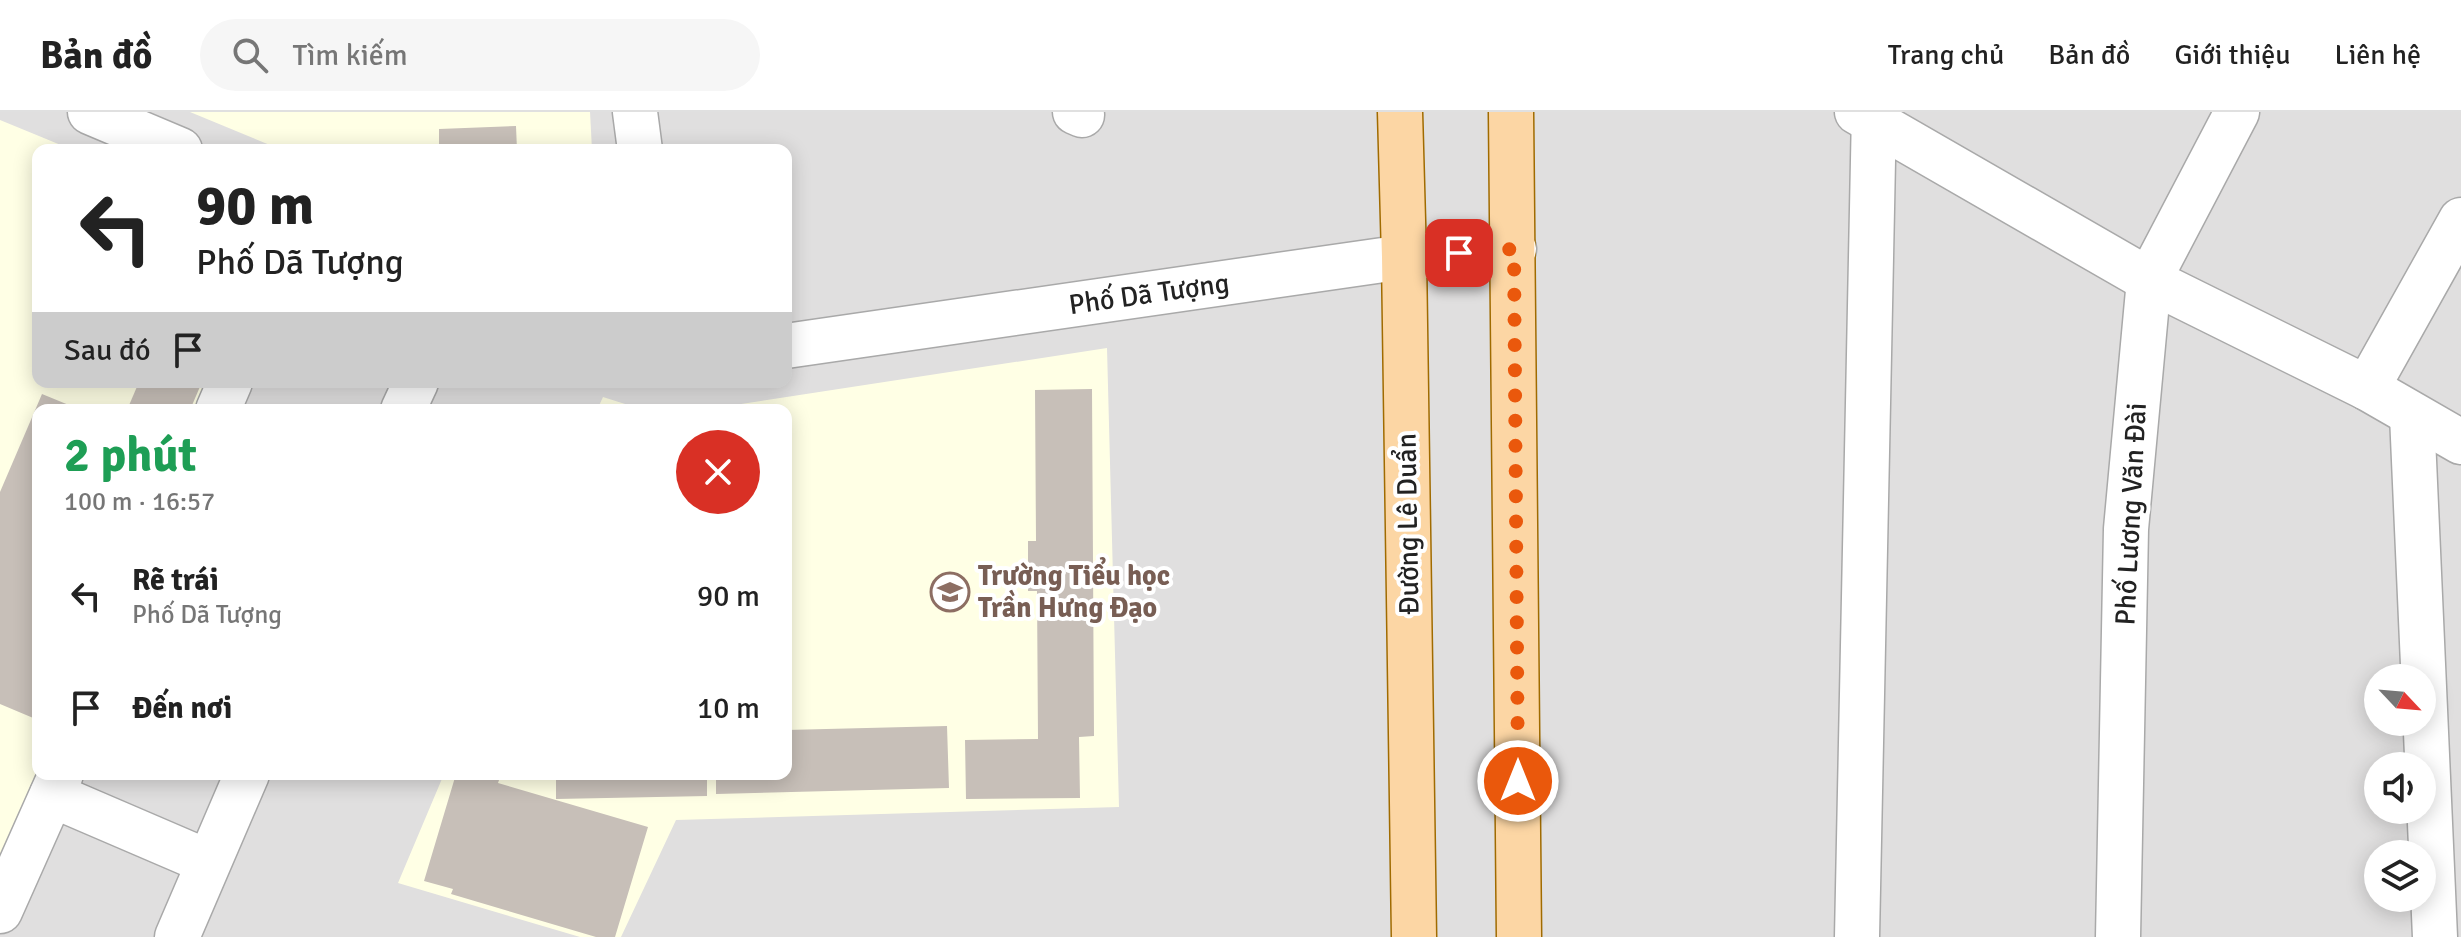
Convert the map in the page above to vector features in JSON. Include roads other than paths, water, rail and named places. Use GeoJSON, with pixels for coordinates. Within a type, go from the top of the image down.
{"type":"FeatureCollection","features":[{"type":"Feature","properties":{"kind":"main road","name":"Đường Lê Duẩn"},"geometry":{"type":"LineString","coordinates":[[1400,112],[1414,937]]}},
{"type":"Feature","properties":{"kind":"main road"},"geometry":{"type":"LineString","coordinates":[[1511,112],[1519,937]]}},
{"type":"Feature","properties":{"kind":"street"},"geometry":{"type":"LineString","coordinates":[[90,112],[166,144]]}},
{"type":"Feature","properties":{"kind":"street"},"geometry":{"type":"LineString","coordinates":[[635,112],[639,144]]}},
{"type":"Feature","properties":{"kind":"street","name":"Phố Lương Văn Đài"},"geometry":{"type":"LineString","coordinates":[[2118,937],[2126,529],[2149,280],[2237,112]]}},
{"type":"Feature","properties":{"kind":"street"},"geometry":{"type":"LineString","coordinates":[[1857,937],[1868,115],[2149,280],[2367,388],[2461,442]]}},
{"type":"Feature","properties":{"kind":"street"},"geometry":{"type":"LineString","coordinates":[[2367,388],[2461,220]]}},
{"type":"Feature","properties":{"kind":"street","name":"Phố Dã Tượng"},"geometry":{"type":"LineString","coordinates":[[792,345],[1404,257],[1514,249]]}},
{"type":"Feature","properties":{"kind":"street"},"geometry":{"type":"LineString","coordinates":[[2412,415],[2435,937]]}},
{"type":"Feature","properties":{"kind":"street"},"geometry":{"type":"LineString","coordinates":[[177,937],[244,780]]}},
{"type":"Feature","properties":{"kind":"street"},"geometry":{"type":"LineString","coordinates":[[0,911],[56,784],[208,862]]}},
{"type":"Feature","properties":{"kind":"place","name":"Trường Tiểu học Trần Hưng Đạo"},"geometry":{"type":"Point","coordinates":[950,592]}}]}
